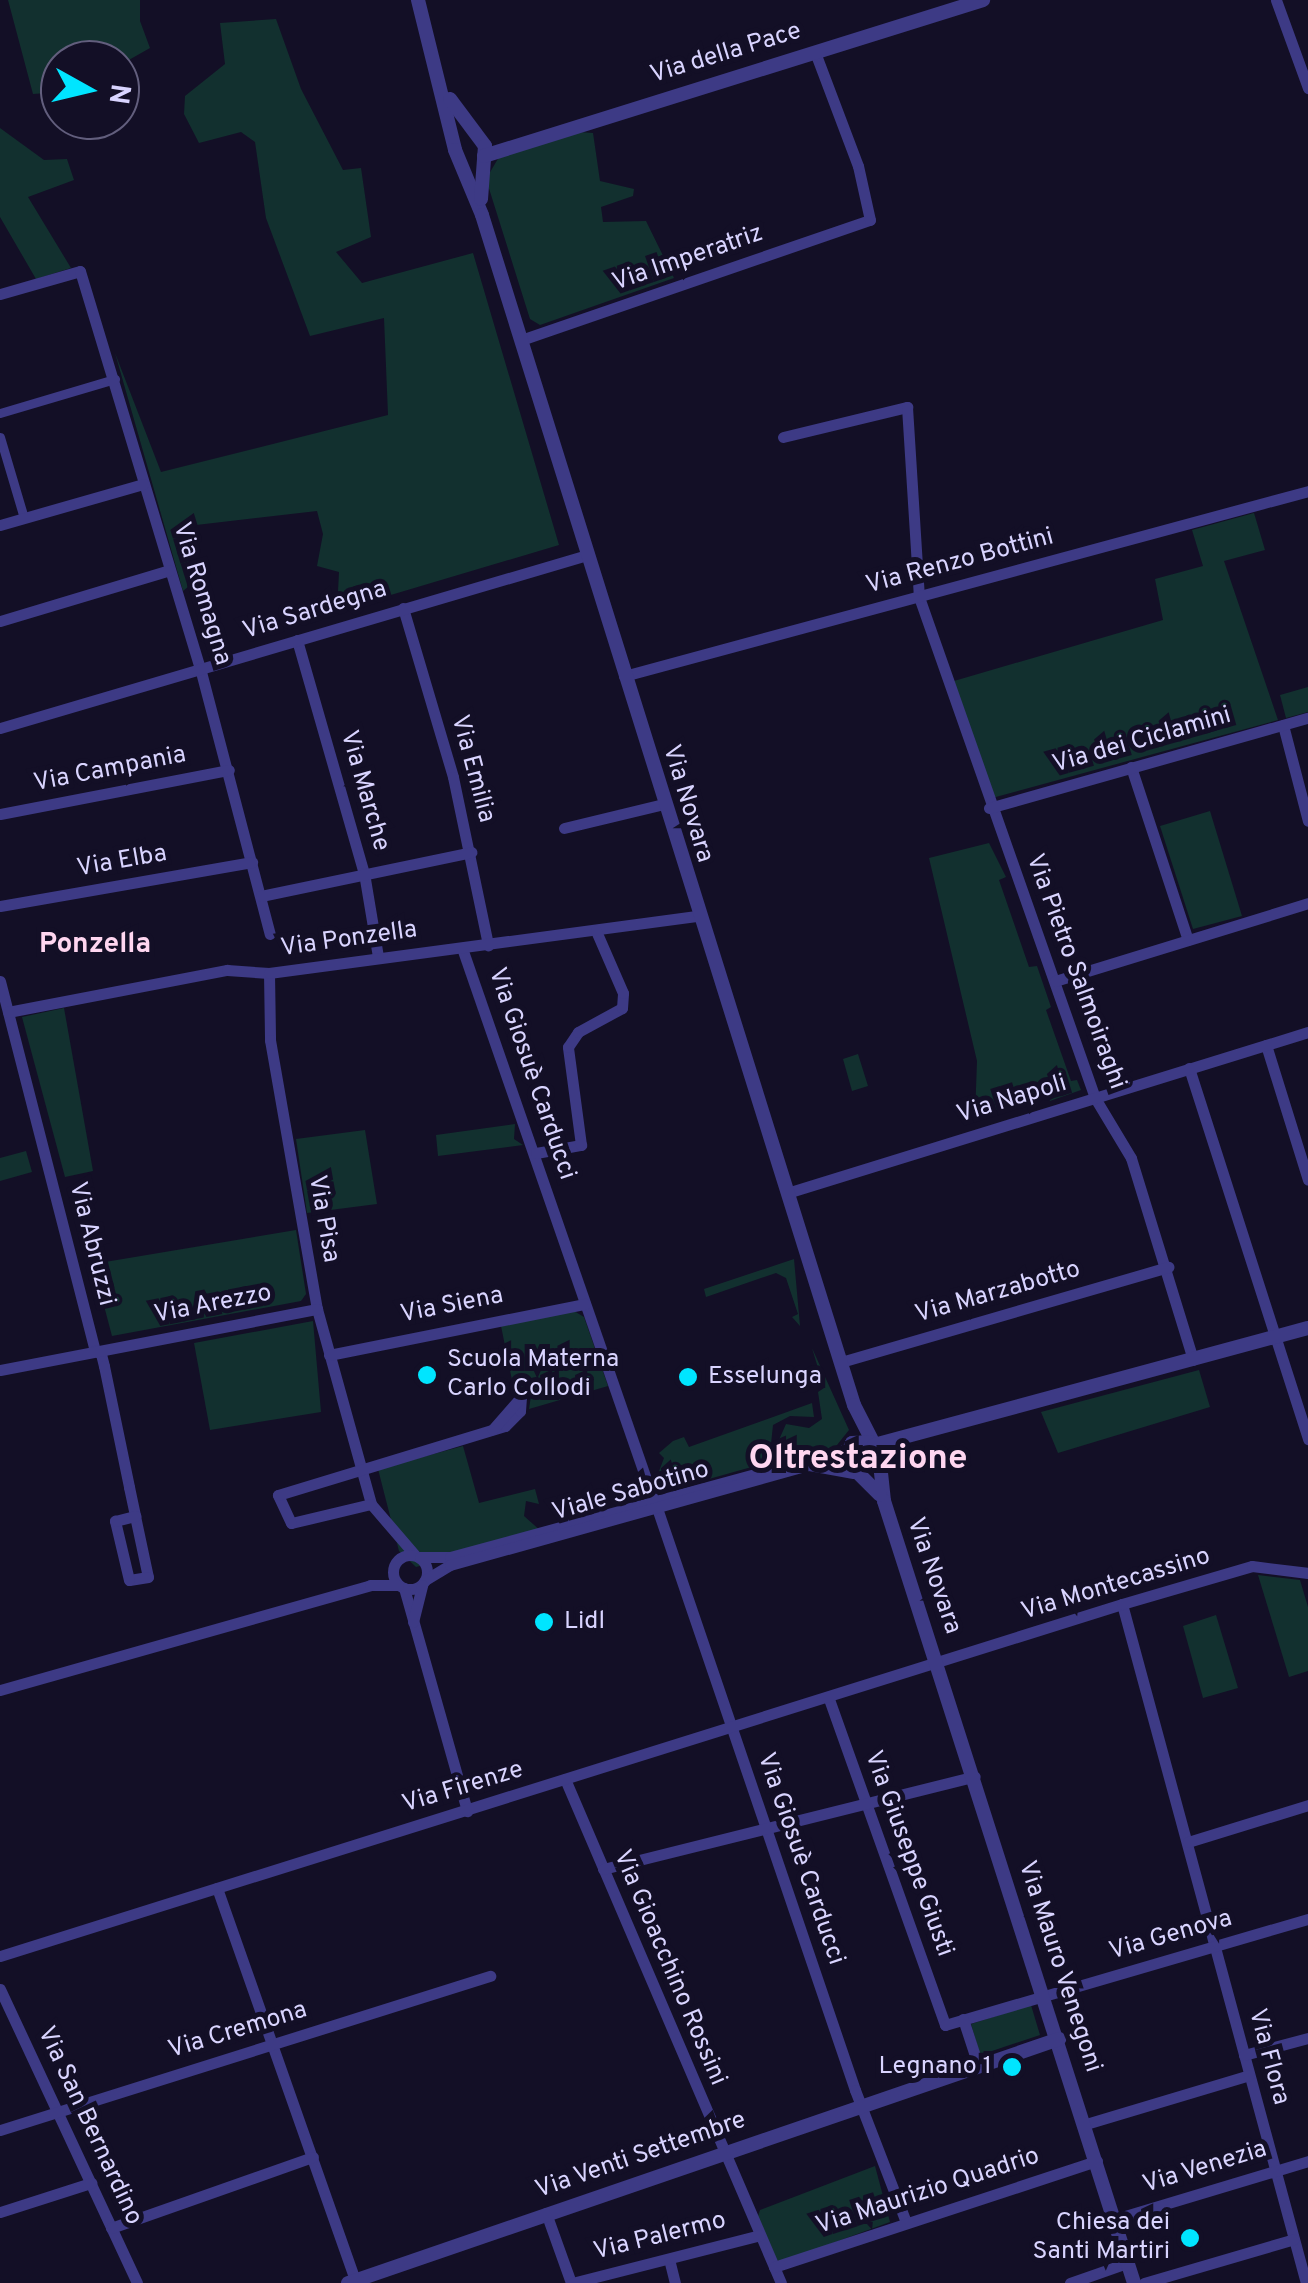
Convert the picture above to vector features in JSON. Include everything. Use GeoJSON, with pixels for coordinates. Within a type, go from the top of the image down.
{"type":"FeatureCollection","features":[{"type":"Feature","properties":{"kind":"street","name":"Via Novara"},"geometry":{"type":"LineString","coordinates":[[418,0],[456,145],[482,214],[698,916],[854,1405],[875,1453],[884,1500],[940,1665]]}},
{"type":"Feature","properties":{"kind":"street","name":"Via della Pace"},"geometry":{"type":"LineString","coordinates":[[482,158],[521,140],[983,0]]}},
{"type":"Feature","properties":{"kind":"street"},"geometry":{"type":"LineString","coordinates":[[1276,0],[1308,88]]}},
{"type":"Feature","properties":{"kind":"street","name":"Via Imperatriz"},"geometry":{"type":"LineString","coordinates":[[522,340],[870,220],[858,166],[815,52]]}},
{"type":"Feature","properties":{"kind":"street","name":"Via Novara"},"geometry":{"type":"LineString","coordinates":[[442,85],[478,136],[482,214]]}},
{"type":"Feature","properties":{"kind":"street"},"geometry":{"type":"LineString","coordinates":[[456,145],[466,134],[521,140]]}},
{"type":"Feature","properties":{"kind":"street"},"geometry":{"type":"LineString","coordinates":[[464,162],[482,158]]}},
{"type":"Feature","properties":{"kind":"street","name":"Via Romagna"},"geometry":{"type":"LineString","coordinates":[[0,294],[80,270],[199,664],[270,934]]}},
{"type":"Feature","properties":{"kind":"street"},"geometry":{"type":"LineString","coordinates":[[0,413],[115,379]]}},
{"type":"Feature","properties":{"kind":"street","name":"Via Pietro Salmoiraghi"},"geometry":{"type":"LineString","coordinates":[[783,438],[907,407],[919,597],[990,808],[1096,1098],[1131,1158],[1168,1267],[1193,1360]]}},
{"type":"Feature","properties":{"kind":"street"},"geometry":{"type":"LineString","coordinates":[[0,437],[24,518]]}},
{"type":"Feature","properties":{"kind":"street"},"geometry":{"type":"LineString","coordinates":[[0,525],[144,484]]}},
{"type":"Feature","properties":{"kind":"street","name":"Via Renzo Bottini"},"geometry":{"type":"LineString","coordinates":[[624,676],[1308,491]]}},
{"type":"Feature","properties":{"kind":"street","name":"Via Sardegna"},"geometry":{"type":"LineString","coordinates":[[0,728],[199,664],[297,640],[586,555]]}},
{"type":"Feature","properties":{"kind":"street"},"geometry":{"type":"LineString","coordinates":[[0,620],[170,570]]}},
{"type":"Feature","properties":{"kind":"street","name":"Via Emilia"},"geometry":{"type":"LineString","coordinates":[[403,608],[471,852],[488,944]]}},
{"type":"Feature","properties":{"kind":"street","name":"Via Marche"},"geometry":{"type":"LineString","coordinates":[[297,640],[364,873],[378,957]]}},
{"type":"Feature","properties":{"kind":"street","name":"Via dei Ciclamini"},"geometry":{"type":"LineString","coordinates":[[990,808],[1308,718]]}},
{"type":"Feature","properties":{"kind":"street"},"geometry":{"type":"LineString","coordinates":[[1283,725],[1308,821]]}},
{"type":"Feature","properties":{"kind":"street"},"geometry":{"type":"LineString","coordinates":[[1131,766],[1188,940]]}},
{"type":"Feature","properties":{"kind":"street","name":"Via Campania"},"geometry":{"type":"LineString","coordinates":[[0,814],[229,770]]}},
{"type":"Feature","properties":{"kind":"street"},"geometry":{"type":"LineString","coordinates":[[564,828],[664,804]]}},
{"type":"Feature","properties":{"kind":"street"},"geometry":{"type":"LineString","coordinates":[[261,896],[471,852]]}},
{"type":"Feature","properties":{"kind":"street","name":"Via Elba"},"geometry":{"type":"LineString","coordinates":[[0,906],[252,862]]}},
{"type":"Feature","properties":{"kind":"street"},"geometry":{"type":"LineString","coordinates":[[1054,981],[1308,903]]}},
{"type":"Feature","properties":{"kind":"street","name":"Via Ponzella"},"geometry":{"type":"LineString","coordinates":[[8,1012],[227,970],[269,973],[698,916]]}},
{"type":"Feature","properties":{"kind":"street"},"geometry":{"type":"LineString","coordinates":[[536,1153],[581,1145],[568,1047],[578,1032],[622,1008],[624,993],[596,931]]}},
{"type":"Feature","properties":{"kind":"street","name":"Via Giosuè Carducci"},"geometry":{"type":"LineString","coordinates":[[462,948],[536,1153],[584,1304],[860,2103],[906,2222]]}},
{"type":"Feature","properties":{"kind":"street","name":"Via Pisa"},"geometry":{"type":"LineString","coordinates":[[269,973],[270,1040],[316,1309],[371,1504],[388,1529],[417,1556]]}},
{"type":"Feature","properties":{"kind":"street","name":"Via Abruzzi"},"geometry":{"type":"LineString","coordinates":[[0,982],[94,1350],[101,1354],[148,1577],[129,1580],[115,1521],[135,1516]]}},
{"type":"Feature","properties":{"kind":"street","name":"Via Napoli"},"geometry":{"type":"LineString","coordinates":[[786,1193],[1308,1032]]}},
{"type":"Feature","properties":{"kind":"street"},"geometry":{"type":"LineString","coordinates":[[1266,1046],[1308,1180]]}},
{"type":"Feature","properties":{"kind":"street"},"geometry":{"type":"LineString","coordinates":[[1189,1068],[1308,1439]]}},
{"type":"Feature","properties":{"kind":"street","name":"Via Marzabotto"},"geometry":{"type":"LineString","coordinates":[[841,1362],[1168,1267]]}},
{"type":"Feature","properties":{"kind":"street","name":"Via Siena"},"geometry":{"type":"LineString","coordinates":[[329,1354],[584,1304]]}},
{"type":"Feature","properties":{"kind":"street","name":"Via Arezzo"},"geometry":{"type":"LineString","coordinates":[[0,1370],[316,1309]]}},
{"type":"Feature","properties":{"kind":"street"},"geometry":{"type":"LineString","coordinates":[[856,1474],[875,1453],[909,1436],[1308,1328]]}},
{"type":"Feature","properties":{"kind":"street","name":"Via Novara"},"geometry":{"type":"LineString","coordinates":[[854,1405],[849,1446],[856,1474],[884,1500]]}},
{"type":"Feature","properties":{"kind":"street"},"geometry":{"type":"LineString","coordinates":[[371,1504],[291,1523],[278,1495],[494,1429]]}},
{"type":"Feature","properties":{"kind":"street"},"geometry":{"type":"LineString","coordinates":[[849,1446],[875,1453]]}},
{"type":"Feature","properties":{"kind":"street","name":"Viale Sabotino"},"geometry":{"type":"LineString","coordinates":[[401,1587],[424,1583],[450,1565],[849,1446]]}},
{"type":"Feature","properties":{"kind":"street","name":"Viale Sabotino"},"geometry":{"type":"LineString","coordinates":[[394,1567],[417,1556],[450,1557],[809,1465],[856,1474]]}},
{"type":"Feature","properties":{"kind":"street","name":"Via Pisa"},"geometry":{"type":"LineString","coordinates":[[388,1529],[401,1587]]}},
{"type":"Feature","properties":{"kind":"street"},"geometry":{"type":"LineString","coordinates":[[412,1626],[424,1583],[417,1556]]}},
{"type":"Feature","properties":{"kind":"street","name":"Via Montecassino"},"geometry":{"type":"LineString","coordinates":[[940,1665],[1122,1604],[1252,1566],[1308,1573]]}},
{"type":"Feature","properties":{"kind":"street"},"geometry":{"type":"LineString","coordinates":[[370,1586],[394,1567]]}},
{"type":"Feature","properties":{"kind":"street"},"geometry":{"type":"LineString","coordinates":[[0,1690],[370,1586],[401,1587],[467,1810]]}},
{"type":"Feature","properties":{"kind":"street","name":"Via Flora"},"geometry":{"type":"LineString","coordinates":[[1122,1604],[1306,2283]]}},
{"type":"Feature","properties":{"kind":"street","name":"Via Firenze"},"geometry":{"type":"LineString","coordinates":[[0,1956],[940,1665]]}},
{"type":"Feature","properties":{"kind":"street","name":"Via Mauro Venegoni"},"geometry":{"type":"LineString","coordinates":[[940,1665],[1134,2283]]}},
{"type":"Feature","properties":{"kind":"street","name":"Via Giuseppe Giusti"},"geometry":{"type":"LineString","coordinates":[[829,1698],[945,2025]]}},
{"type":"Feature","properties":{"kind":"street"},"geometry":{"type":"LineString","coordinates":[[603,1869],[975,1776]]}},
{"type":"Feature","properties":{"kind":"street","name":"Via Gioacchino Rossini"},"geometry":{"type":"LineString","coordinates":[[565,1780],[781,2283]]}},
{"type":"Feature","properties":{"kind":"street"},"geometry":{"type":"LineString","coordinates":[[1188,1842],[1308,1805]]}},
{"type":"Feature","properties":{"kind":"street"},"geometry":{"type":"LineString","coordinates":[[217,1888],[353,2282]]}},
{"type":"Feature","properties":{"kind":"street","name":"Via Genova"},"geometry":{"type":"LineString","coordinates":[[945,2025],[1308,1919]]}},
{"type":"Feature","properties":{"kind":"street","name":"Via Cremona"},"geometry":{"type":"LineString","coordinates":[[0,2130],[490,1976]]}},
{"type":"Feature","properties":{"kind":"street","name":"Via San Bernardino"},"geometry":{"type":"LineString","coordinates":[[0,1988],[137,2283]]}},
{"type":"Feature","properties":{"kind":"street"},"geometry":{"type":"LineString","coordinates":[[963,2019],[978,2064]]}},
{"type":"Feature","properties":{"kind":"street","name":"Via Venti Settembre"},"geometry":{"type":"LineString","coordinates":[[353,2282],[860,2103],[1059,2038]]}},
{"type":"Feature","properties":{"kind":"street"},"geometry":{"type":"LineString","coordinates":[[1244,2055],[1308,2038]]}},
{"type":"Feature","properties":{"kind":"street"},"geometry":{"type":"LineString","coordinates":[[1086,2124],[1248,2075]]}},
{"type":"Feature","properties":{"kind":"street"},"geometry":{"type":"LineString","coordinates":[[111,2228],[312,2157]]}},
{"type":"Feature","properties":{"kind":"street","name":"Via Maurizio Quadrio"},"geometry":{"type":"LineString","coordinates":[[774,2267],[1097,2160]]}},
{"type":"Feature","properties":{"kind":"street","name":"Via Venezia"},"geometry":{"type":"LineString","coordinates":[[1115,2219],[1308,2162]]}},
{"type":"Feature","properties":{"kind":"street"},"geometry":{"type":"LineString","coordinates":[[0,2212],[91,2184]]}},
{"type":"Feature","properties":{"kind":"street"},"geometry":{"type":"LineString","coordinates":[[546,2213],[572,2283]]}},
{"type":"Feature","properties":{"kind":"street","name":"Via Palermo"},"geometry":{"type":"LineString","coordinates":[[572,2283],[760,2236]]}},
{"type":"Feature","properties":{"kind":"street"},"geometry":{"type":"LineString","coordinates":[[1144,2283],[1294,2238]]}},
{"type":"Feature","properties":{"kind":"street"},"geometry":{"type":"LineString","coordinates":[[669,2259],[675,2283]]}},
{"type":"Feature","properties":{"kind":"street"},"geometry":{"type":"LineString","coordinates":[[1070,2283],[1128,2263]]}},
{"type":"Feature","properties":{"kind":"green space"},"geometry":{"type":"Polygon","coordinates":[[[8,0],[140,0],[140,21],[150,48],[140,54],[140,40],[40,40],[40,93],[33,94],[8,0]]]}},
{"type":"Feature","properties":{"kind":"green space"},"geometry":{"type":"Polygon","coordinates":[[[276,19],[301,89],[343,170],[361,168],[371,237],[336,252],[362,283],[473,253],[559,545],[337,611],[339,572],[317,566],[323,534],[317,511],[179,527],[194,582],[183,591],[115,353],[161,472],[388,415],[384,318],[310,336],[266,218],[255,142],[241,132],[199,143],[184,114],[185,96],[225,64],[220,23],[276,19]]]}},
{"type":"Feature","properties":{"kind":"green space"},"geometry":{"type":"Polygon","coordinates":[[[0,128],[44,160],[67,159],[74,180],[28,197],[71,268],[36,279],[0,217],[0,128]]]}},
{"type":"Feature","properties":{"kind":"green space"},"geometry":{"type":"Polygon","coordinates":[[[579,132],[593,133],[600,181],[634,189],[633,196],[601,207],[603,222],[646,221],[674,278],[540,325],[530,319],[486,179],[499,157],[579,132]]]}},
{"type":"Feature","properties":{"kind":"green space"},"geometry":{"type":"Polygon","coordinates":[[[1254,513],[1265,550],[1224,561],[1278,720],[992,798],[954,681],[1163,620],[1155,579],[1203,566],[1192,530],[1254,513]]]}},
{"type":"Feature","properties":{"kind":"green space"},"geometry":{"type":"Polygon","coordinates":[[[1308,687],[1308,712],[1286,718],[1280,695],[1308,687]]]}},
{"type":"Feature","properties":{"kind":"green space"},"geometry":{"type":"Polygon","coordinates":[[[1210,811],[1242,916],[1193,929],[1160,826],[1210,811]]]}},
{"type":"Feature","properties":{"kind":"green space"},"geometry":{"type":"Polygon","coordinates":[[[989,843],[1006,877],[999,880],[1029,967],[1037,966],[1051,1007],[1046,1010],[1071,1081],[1077,1080],[1081,1090],[1050,1101],[1047,1093],[975,1117],[977,1061],[929,858],[989,843]]]}},
{"type":"Feature","properties":{"kind":"green space"},"geometry":{"type":"Polygon","coordinates":[[[64,1008],[93,1171],[65,1177],[22,1017],[64,1008]]]}},
{"type":"Feature","properties":{"kind":"green space"},"geometry":{"type":"Polygon","coordinates":[[[858,1054],[868,1086],[852,1091],[843,1059],[858,1054]]]}},
{"type":"Feature","properties":{"kind":"green space"},"geometry":{"type":"Polygon","coordinates":[[[515,1124],[514,1139],[523,1145],[438,1156],[436,1135],[515,1124]]]}},
{"type":"Feature","properties":{"kind":"green space"},"geometry":{"type":"Polygon","coordinates":[[[365,1130],[377,1204],[307,1213],[296,1139],[365,1130]]]}},
{"type":"Feature","properties":{"kind":"green space"},"geometry":{"type":"Polygon","coordinates":[[[26,1151],[32,1172],[0,1181],[0,1158],[26,1151]]]}},
{"type":"Feature","properties":{"kind":"green space"},"geometry":{"type":"Polygon","coordinates":[[[296,1230],[306,1294],[301,1301],[112,1336],[93,1264],[296,1230]]]}},
{"type":"Feature","properties":{"kind":"green space"},"geometry":{"type":"Polygon","coordinates":[[[794,1259],[800,1326],[792,1317],[798,1314],[786,1278],[776,1273],[706,1297],[704,1289],[794,1259]]]}},
{"type":"Feature","properties":{"kind":"green space"},"geometry":{"type":"Polygon","coordinates":[[[574,1311],[584,1317],[608,1386],[529,1409],[531,1396],[514,1390],[501,1326],[574,1311]]]}},
{"type":"Feature","properties":{"kind":"green space"},"geometry":{"type":"Polygon","coordinates":[[[313,1321],[321,1412],[210,1430],[194,1343],[313,1321]]]}},
{"type":"Feature","properties":{"kind":"green space"},"geometry":{"type":"Polygon","coordinates":[[[812,1348],[849,1430],[833,1450],[790,1450],[778,1442],[786,1424],[809,1428],[822,1419],[818,1392],[824,1388],[812,1348]]]}},
{"type":"Feature","properties":{"kind":"green space"},"geometry":{"type":"Polygon","coordinates":[[[1199,1370],[1210,1407],[1058,1453],[1041,1412],[1199,1370]]]}},
{"type":"Feature","properties":{"kind":"green space"},"geometry":{"type":"Polygon","coordinates":[[[812,1403],[814,1417],[790,1416],[773,1425],[771,1444],[787,1457],[677,1488],[655,1482],[664,1458],[659,1453],[673,1441],[684,1437],[689,1447],[812,1403]]]}},
{"type":"Feature","properties":{"kind":"green space"},"geometry":{"type":"Polygon","coordinates":[[[463,1446],[479,1503],[535,1489],[539,1504],[526,1501],[524,1516],[542,1532],[416,1567],[399,1551],[378,1469],[463,1446]]]}},
{"type":"Feature","properties":{"kind":"green space"},"geometry":{"type":"Polygon","coordinates":[[[1258,1575],[1300,1580],[1308,1607],[1308,1671],[1289,1677],[1258,1575]]]}},
{"type":"Feature","properties":{"kind":"green space"},"geometry":{"type":"Polygon","coordinates":[[[1216,1615],[1238,1688],[1203,1698],[1183,1626],[1216,1615]]]}},
{"type":"Feature","properties":{"kind":"green space"},"geometry":{"type":"Polygon","coordinates":[[[1031,2005],[1040,2035],[980,2055],[971,2024],[1031,2005]]]}},
{"type":"Feature","properties":{"kind":"green space"},"geometry":{"type":"Polygon","coordinates":[[[875,2166],[890,2222],[781,2262],[774,2259],[757,2219],[760,2210],[875,2166]]]}},
{"type":"Feature","properties":{"kind":"place","name":"Scuola Materna Carlo Collodi"},"geometry":{"type":"Point","coordinates":[427,1375]}},
{"type":"Feature","properties":{"kind":"place","name":"Esselunga"},"geometry":{"type":"Point","coordinates":[688,1377]}},
{"type":"Feature","properties":{"kind":"place","name":"Lidl"},"geometry":{"type":"Point","coordinates":[544,1622]}},
{"type":"Feature","properties":{"kind":"place","name":"Legnano 1"},"geometry":{"type":"Point","coordinates":[1012,2067]}},
{"type":"Feature","properties":{"kind":"place","name":"Chiesa dei Santi Martiri"},"geometry":{"type":"Point","coordinates":[1190,2238]}},
{"type":"Feature","properties":{"kind":"district","name":"Ponzella"},"geometry":{"type":"Point","coordinates":[95,945]}},
{"type":"Feature","properties":{"kind":"district","name":"Oltrestazione"},"geometry":{"type":"Point","coordinates":[858,1459]}}]}
